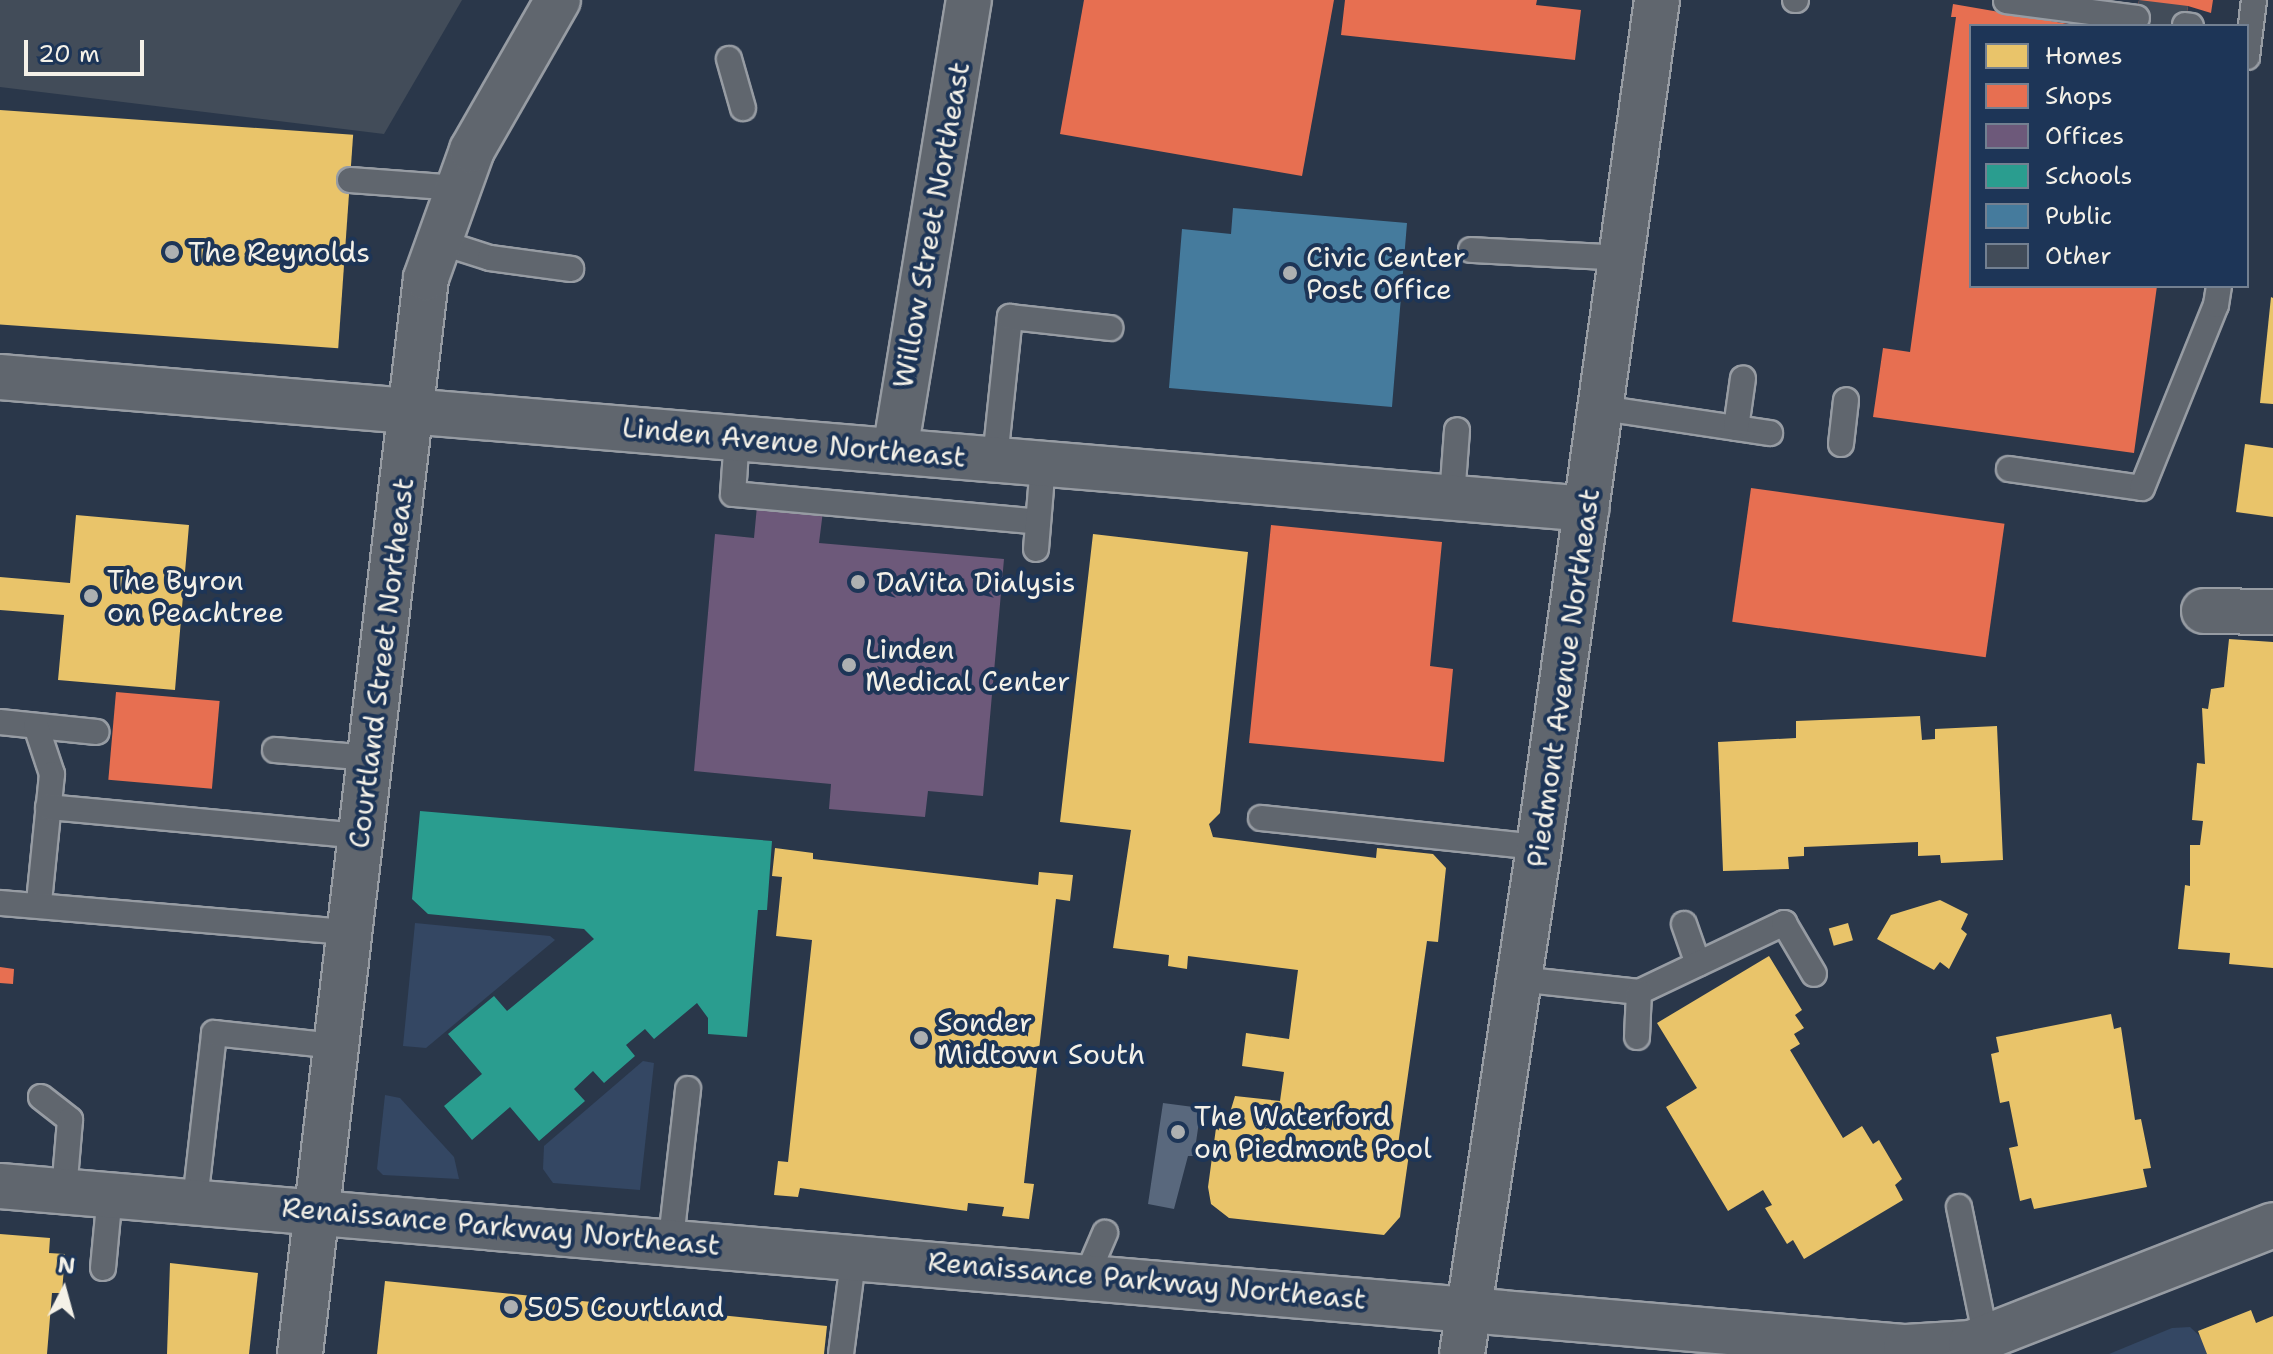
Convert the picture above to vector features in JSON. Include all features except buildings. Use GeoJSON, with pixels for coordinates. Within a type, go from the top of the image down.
{"type":"FeatureCollection","features":[{"type":"Feature","properties":{"kind":"street","name":"Courtland Street Northeast"},"geometry":{"type":"LineString","coordinates":[[300,1354],[426,278],[472,150],[558,0]]}},
{"type":"Feature","properties":{"kind":"street","name":"Willow Street Northeast"},"geometry":{"type":"LineString","coordinates":[[895,451],[937,144],[971,55],[969,0]]}},
{"type":"Feature","properties":{"kind":"street","name":"Piedmont Avenue Northeast"},"geometry":{"type":"LineString","coordinates":[[1462,1354],[1539,847],[1657,0]]}},
{"type":"Feature","properties":{"kind":"street","name":"Linden Avenue Northeast"},"geometry":{"type":"LineString","coordinates":[[0,377],[1587,509]]}},
{"type":"Feature","properties":{"kind":"street"},"geometry":{"type":"LineString","coordinates":[[2204,611],[2273,612]]}},
{"type":"Feature","properties":{"kind":"street","name":"Renaissance Parkway Northeast"},"geometry":{"type":"LineString","coordinates":[[0,1186],[854,1254],[1906,1347],[1986,1338],[2273,1225]]}},
{"type":"Feature","properties":{"kind":"lane"},"geometry":{"type":"LineString","coordinates":[[2249,34],[2254,0]]}},
{"type":"Feature","properties":{"kind":"lane"},"geometry":{"type":"LineString","coordinates":[[2006,1],[2137,18]]}},
{"type":"Feature","properties":{"kind":"lane"},"geometry":{"type":"LineString","coordinates":[[729,59],[743,108]]}},
{"type":"Feature","properties":{"kind":"lane"},"geometry":{"type":"LineString","coordinates":[[350,180],[458,188]]}},
{"type":"Feature","properties":{"kind":"lane"},"geometry":{"type":"LineString","coordinates":[[440,242],[490,258],[571,269]]}},
{"type":"Feature","properties":{"kind":"lane"},"geometry":{"type":"LineString","coordinates":[[1471,250],[1623,258]]}},
{"type":"Feature","properties":{"kind":"lane"},"geometry":{"type":"LineString","coordinates":[[2009,469],[2142,488],[2216,305],[2219,288]]}},
{"type":"Feature","properties":{"kind":"lane"},"geometry":{"type":"LineString","coordinates":[[995,459],[1010,317],[1110,328]]}},
{"type":"Feature","properties":{"kind":"lane"},"geometry":{"type":"LineString","coordinates":[[1736,428],[1743,378]]}},
{"type":"Feature","properties":{"kind":"lane"},"geometry":{"type":"LineString","coordinates":[[1841,444],[1846,400]]}},
{"type":"Feature","properties":{"kind":"lane"},"geometry":{"type":"LineString","coordinates":[[1602,408],[1770,433]]}},
{"type":"Feature","properties":{"kind":"lane"},"geometry":{"type":"LineString","coordinates":[[1452,497],[1457,430]]}},
{"type":"Feature","properties":{"kind":"lane"},"geometry":{"type":"LineString","coordinates":[[737,437],[733,494],[1038,522]]}},
{"type":"Feature","properties":{"kind":"lane"},"geometry":{"type":"LineString","coordinates":[[1036,549],[1043,463]]}},
{"type":"Feature","properties":{"kind":"lane"},"geometry":{"type":"LineString","coordinates":[[0,722],[96,732]]}},
{"type":"Feature","properties":{"kind":"lane"},"geometry":{"type":"LineString","coordinates":[[36,726],[52,774],[39,902]]}},
{"type":"Feature","properties":{"kind":"lane"},"geometry":{"type":"LineString","coordinates":[[275,750],[370,758]]}},
{"type":"Feature","properties":{"kind":"lane"},"geometry":{"type":"LineString","coordinates":[[48,807],[361,836]]}},
{"type":"Feature","properties":{"kind":"lane"},"geometry":{"type":"LineString","coordinates":[[1261,818],[1539,847]]}},
{"type":"Feature","properties":{"kind":"lane"},"geometry":{"type":"LineString","coordinates":[[0,903],[39,902],[349,932]]}},
{"type":"Feature","properties":{"kind":"lane"},"geometry":{"type":"LineString","coordinates":[[1518,979],[1639,992],[1784,923],[1814,974]]}},
{"type":"Feature","properties":{"kind":"lane"},"geometry":{"type":"LineString","coordinates":[[1684,924],[1698,964]]}},
{"type":"Feature","properties":{"kind":"lane"},"geometry":{"type":"LineString","coordinates":[[1637,1037],[1639,992]]}},
{"type":"Feature","properties":{"kind":"lane"},"geometry":{"type":"LineString","coordinates":[[195,1201],[214,1033],[336,1046]]}},
{"type":"Feature","properties":{"kind":"lane"},"geometry":{"type":"LineString","coordinates":[[671,1239],[688,1089]]}},
{"type":"Feature","properties":{"kind":"lane"},"geometry":{"type":"LineString","coordinates":[[41,1097],[70,1120],[64,1191]]}},
{"type":"Feature","properties":{"kind":"lane"},"geometry":{"type":"LineString","coordinates":[[103,1268],[110,1194]]}},
{"type":"Feature","properties":{"kind":"lane"},"geometry":{"type":"LineString","coordinates":[[1959,1207],[1986,1338]]}},
{"type":"Feature","properties":{"kind":"lane"},"geometry":{"type":"LineString","coordinates":[[1087,1275],[1105,1233]]}},
{"type":"Feature","properties":{"kind":"lane"},"geometry":{"type":"LineString","coordinates":[[841,1354],[854,1254]]}},
{"type":"Feature","properties":{"kind":"shaded area"},"geometry":{"type":"Polygon","coordinates":[[[415,923],[550,936],[555,940],[426,1048],[403,1046],[415,923]]]}},
{"type":"Feature","properties":{"kind":"shaded area"},"geometry":{"type":"Polygon","coordinates":[[[643,1061],[654,1063],[640,1190],[553,1183],[543,1169],[544,1146],[643,1061]]]}},
{"type":"Feature","properties":{"kind":"shaded area"},"geometry":{"type":"Polygon","coordinates":[[[385,1095],[400,1098],[454,1157],[459,1179],[383,1175],[377,1169],[385,1095]]]}},
{"type":"Feature","properties":{"kind":"shaded area","name":"The Waterford on Piedmont Pool"},"geometry":{"type":"Polygon","coordinates":[[[1163,1103],[1201,1108],[1194,1156],[1188,1156],[1174,1209],[1148,1204],[1163,1103]]]}},
{"type":"Feature","properties":{"kind":"shaded area"},"geometry":{"type":"Polygon","coordinates":[[[2190,1327],[2219,1354],[2109,1354],[2172,1328],[2190,1327]]]}},
{"type":"Feature","properties":{"kind":"place","name":"The Reynolds"},"geometry":{"type":"Point","coordinates":[172,252]}},
{"type":"Feature","properties":{"kind":"place","name":"Civic Center Post Office"},"geometry":{"type":"Point","coordinates":[1290,273]}},
{"type":"Feature","properties":{"kind":"place","name":"DaVita Dialysis"},"geometry":{"type":"Point","coordinates":[858,582]}},
{"type":"Feature","properties":{"kind":"place","name":"The Byron on Peachtree"},"geometry":{"type":"Point","coordinates":[91,596]}},
{"type":"Feature","properties":{"kind":"place","name":"Linden Medical Center"},"geometry":{"type":"Point","coordinates":[849,665]}},
{"type":"Feature","properties":{"kind":"place","name":"Sonder Midtown South"},"geometry":{"type":"Point","coordinates":[921,1038]}},
{"type":"Feature","properties":{"kind":"place","name":"The Waterford on Piedmont Pool"},"geometry":{"type":"Point","coordinates":[1178,1132]}},
{"type":"Feature","properties":{"kind":"place","name":"505 Courtland"},"geometry":{"type":"Point","coordinates":[511,1307]}}]}
